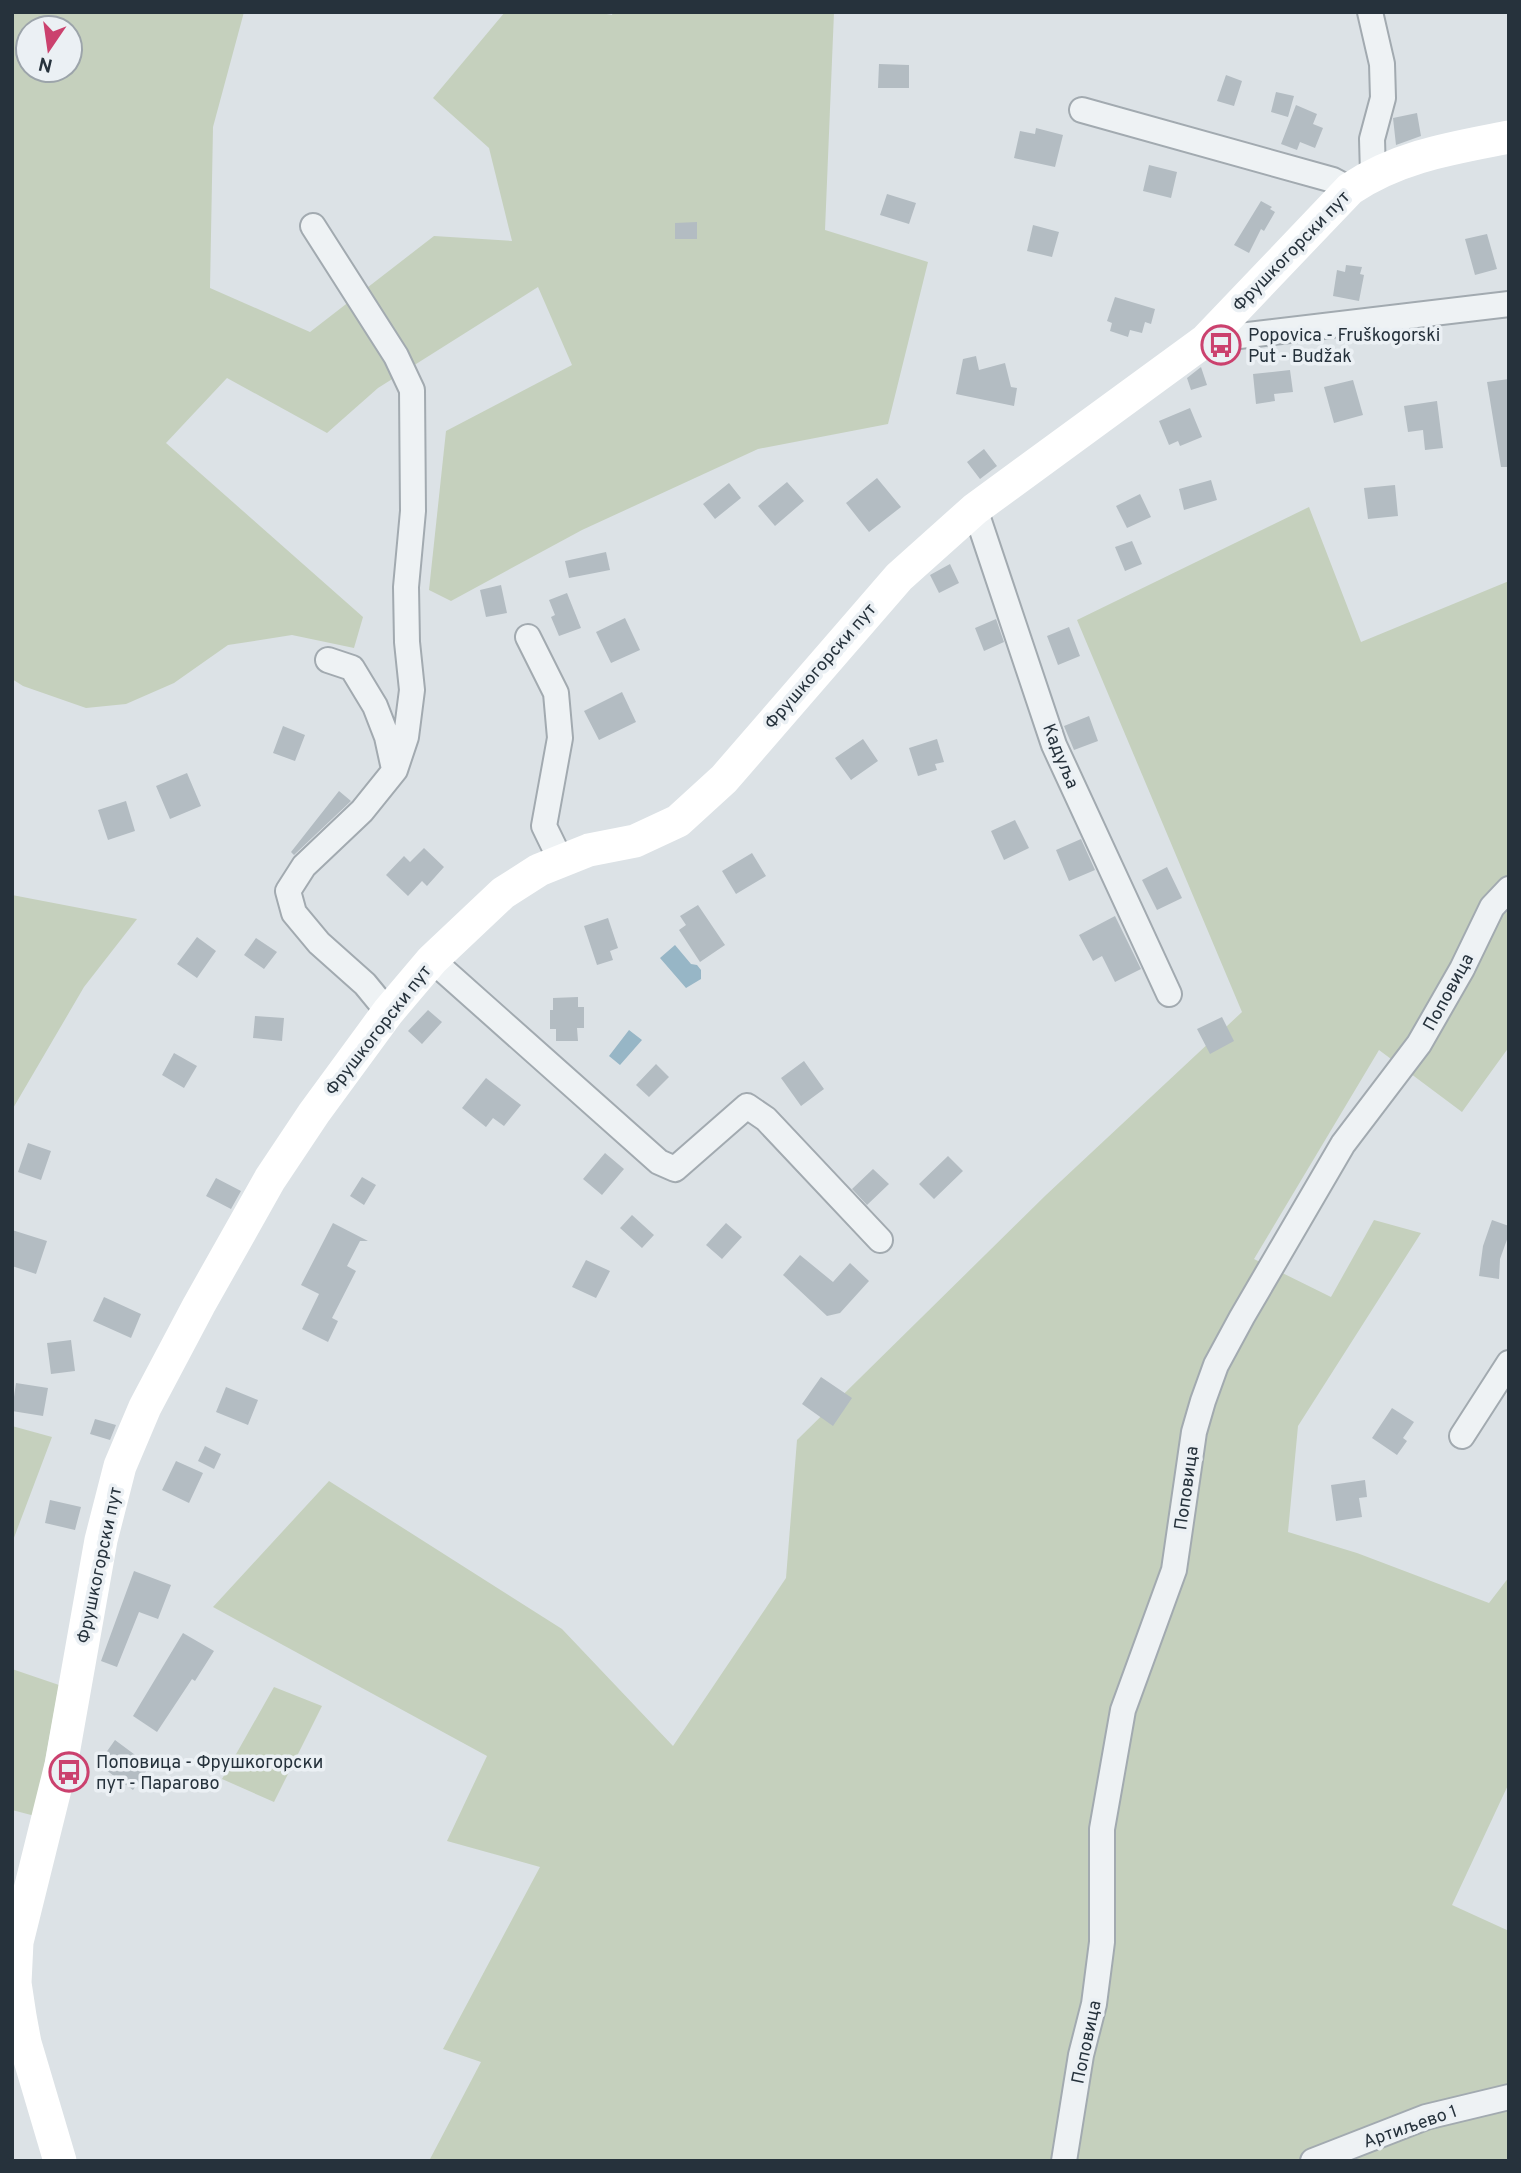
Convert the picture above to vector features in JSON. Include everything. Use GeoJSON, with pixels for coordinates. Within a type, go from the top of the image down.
{"type":"FeatureCollection","features":[{"type":"Feature","properties":{"kind":"street"},"geometry":{"type":"LineString","coordinates":[[1082,110],[1333,180],[1362,181],[1383,98],[1382,64],[1370,12]]}},
{"type":"Feature","properties":{"kind":"street","name":"Фрушкогорски пут"},"geometry":{"type":"LineString","coordinates":[[61,2161],[25,2043],[15,1983],[15,1941],[61,1765],[101,1540],[120,1466],[145,1407],[205,1293],[270,1179],[388,1012],[432,960],[503,893],[539,870],[589,850],[635,841],[678,821],[724,779],[899,577],[975,509],[1206,340],[1362,181],[1425,154],[1509,137]]}},
{"type":"Feature","properties":{"kind":"street"},"geometry":{"type":"LineString","coordinates":[[313,226],[396,356],[412,390],[413,511],[406,587],[407,642],[412,690],[406,737],[395,770],[362,811],[304,866],[288,891],[294,913],[318,943],[365,984],[388,1012]]}},
{"type":"Feature","properties":{"kind":"street"},"geometry":{"type":"LineString","coordinates":[[1206,340],[1509,304]]}},
{"type":"Feature","properties":{"kind":"street","name":"Кадуља"},"geometry":{"type":"LineString","coordinates":[[975,509],[1054,745],[1169,994]]}},
{"type":"Feature","properties":{"kind":"street"},"geometry":{"type":"LineString","coordinates":[[528,637],[556,693],[559,738],[544,826],[561,861]]}},
{"type":"Feature","properties":{"kind":"street"},"geometry":{"type":"LineString","coordinates":[[328,660],[352,668],[369,696],[387,737],[395,770]]}},
{"type":"Feature","properties":{"kind":"street","name":"Поповица"},"geometry":{"type":"LineString","coordinates":[[1064,2161],[1081,2055],[1094,2004],[1102,1942],[1102,1829],[1122,1710],[1174,1570],[1194,1432],[1203,1401],[1216,1365],[1242,1317],[1343,1144],[1419,1044],[1462,970],[1492,907],[1509,889]]}},
{"type":"Feature","properties":{"kind":"street"},"geometry":{"type":"LineString","coordinates":[[432,960],[659,1162],[675,1169],[747,1106],[766,1119],[880,1240]]}},
{"type":"Feature","properties":{"kind":"street"},"geometry":{"type":"LineString","coordinates":[[1462,1436],[1509,1363]]}},
{"type":"Feature","properties":{"kind":"street","name":"Артиљево 1"},"geometry":{"type":"LineString","coordinates":[[1313,2161],[1426,2117],[1509,2097]]}},
{"type":"Feature","properties":{"kind":"green space"},"geometry":{"type":"Polygon","coordinates":[[[12,12],[244,12],[213,127],[210,288],[310,332],[434,236],[512,241],[489,148],[433,98],[505,12],[596,12],[612,15],[613,12],[834,12],[825,230],[928,262],[888,424],[758,449],[582,530],[451,601],[429,590],[446,431],[572,365],[538,287],[378,388],[327,433],[227,378],[166,443],[363,617],[354,648],[292,635],[228,645],[174,683],[126,704],[86,708],[23,686],[12,679],[12,12]]]}},
{"type":"Feature","properties":{"kind":"green space"},"geometry":{"type":"Polygon","coordinates":[[[1309,507],[1361,642],[1509,581],[1509,1047],[1462,1112],[1379,1050],[1254,1259],[1331,1297],[1374,1220],[1421,1233],[1298,1426],[1288,1532],[1357,1553],[1489,1603],[1509,1577],[1509,1783],[1452,1905],[1509,1931],[1509,2161],[429,2161],[481,2062],[443,2049],[540,1867],[447,1841],[487,1756],[213,1607],[329,1481],[562,1629],[673,1746],[786,1578],[797,1440],[1046,1195],[1242,1012],[1077,620],[1309,507]]]}},
{"type":"Feature","properties":{"kind":"green space"},"geometry":{"type":"Polygon","coordinates":[[[12,895],[137,919],[84,987],[12,1110],[12,895]]]}},
{"type":"Feature","properties":{"kind":"green space"},"geometry":{"type":"Polygon","coordinates":[[[12,1426],[52,1437],[12,1543],[12,1426]]]}},
{"type":"Feature","properties":{"kind":"green space"},"geometry":{"type":"Polygon","coordinates":[[[12,1669],[59,1685],[35,1816],[12,1810],[12,1669]]]}},
{"type":"Feature","properties":{"kind":"green space"},"geometry":{"type":"Polygon","coordinates":[[[274,1687],[322,1706],[274,1802],[222,1779],[274,1687]]]}},
{"type":"Feature","properties":{"kind":"water"},"geometry":{"type":"Polygon","coordinates":[[[675,945],[691,964],[697,965],[701,970],[701,979],[686,988],[660,958],[675,945]]]}},
{"type":"Feature","properties":{"kind":"water"},"geometry":{"type":"Polygon","coordinates":[[[629,1030],[642,1040],[620,1065],[609,1056],[629,1030]]]}},
{"type":"Feature","properties":{"kind":"building"},"geometry":{"type":"Polygon","coordinates":[[[879,64],[909,65],[909,88],[878,88],[879,64]]]}},
{"type":"Feature","properties":{"kind":"building"},"geometry":{"type":"Polygon","coordinates":[[[1226,75],[1242,81],[1234,106],[1217,101],[1226,75]]]}},
{"type":"Feature","properties":{"kind":"building"},"geometry":{"type":"Polygon","coordinates":[[[1276,92],[1294,96],[1288,117],[1271,112],[1276,92]]]}},
{"type":"Feature","properties":{"kind":"building"},"geometry":{"type":"Polygon","coordinates":[[[1296,105],[1317,114],[1313,124],[1323,128],[1315,148],[1300,142],[1297,150],[1281,144],[1296,105]]]}},
{"type":"Feature","properties":{"kind":"building"},"geometry":{"type":"Polygon","coordinates":[[[1417,113],[1421,136],[1396,145],[1393,118],[1417,113]]]}},
{"type":"Feature","properties":{"kind":"building"},"geometry":{"type":"Polygon","coordinates":[[[1036,128],[1063,135],[1055,167],[1014,158],[1020,131],[1035,134],[1036,128]]]}},
{"type":"Feature","properties":{"kind":"building"},"geometry":{"type":"Polygon","coordinates":[[[1149,165],[1177,172],[1171,198],[1143,191],[1149,165]]]}},
{"type":"Feature","properties":{"kind":"building"},"geometry":{"type":"Polygon","coordinates":[[[887,194],[916,203],[909,224],[880,215],[887,194]]]}},
{"type":"Feature","properties":{"kind":"building"},"geometry":{"type":"Polygon","coordinates":[[[1261,201],[1275,212],[1264,231],[1261,229],[1249,253],[1234,245],[1261,201]]]}},
{"type":"Feature","properties":{"kind":"building"},"geometry":{"type":"Polygon","coordinates":[[[697,222],[697,239],[675,239],[675,223],[697,222]]]}},
{"type":"Feature","properties":{"kind":"building"},"geometry":{"type":"Polygon","coordinates":[[[1033,225],[1059,232],[1052,257],[1027,251],[1033,225]]]}},
{"type":"Feature","properties":{"kind":"building"},"geometry":{"type":"Polygon","coordinates":[[[1487,234],[1497,269],[1475,275],[1465,239],[1487,234]]]}},
{"type":"Feature","properties":{"kind":"building"},"geometry":{"type":"Polygon","coordinates":[[[1346,265],[1362,267],[1360,274],[1364,275],[1359,301],[1333,296],[1337,270],[1345,272],[1346,265]]]}},
{"type":"Feature","properties":{"kind":"building"},"geometry":{"type":"Polygon","coordinates":[[[1115,297],[1155,309],[1151,324],[1145,322],[1142,333],[1130,330],[1128,337],[1110,331],[1112,323],[1107,321],[1115,297]]]}},
{"type":"Feature","properties":{"kind":"building"},"geometry":{"type":"Polygon","coordinates":[[[976,356],[979,370],[1005,363],[1011,387],[1017,388],[1014,406],[956,394],[963,359],[976,356]]]}},
{"type":"Feature","properties":{"kind":"building"},"geometry":{"type":"Polygon","coordinates":[[[1201,367],[1207,385],[1191,390],[1187,378],[1201,367]]]}},
{"type":"Feature","properties":{"kind":"building"},"geometry":{"type":"Polygon","coordinates":[[[1290,370],[1293,392],[1274,394],[1275,401],[1256,404],[1253,374],[1290,370]]]}},
{"type":"Feature","properties":{"kind":"building"},"geometry":{"type":"Polygon","coordinates":[[[1509,379],[1509,467],[1501,467],[1487,382],[1509,379]]]}},
{"type":"Feature","properties":{"kind":"building"},"geometry":{"type":"Polygon","coordinates":[[[1353,380],[1363,415],[1334,423],[1324,387],[1353,380]]]}},
{"type":"Feature","properties":{"kind":"building"},"geometry":{"type":"Polygon","coordinates":[[[1437,401],[1443,448],[1425,450],[1423,430],[1408,432],[1404,406],[1437,401]]]}},
{"type":"Feature","properties":{"kind":"building"},"geometry":{"type":"Polygon","coordinates":[[[1190,408],[1202,437],[1180,446],[1178,441],[1169,445],[1159,421],[1190,408]]]}},
{"type":"Feature","properties":{"kind":"building"},"geometry":{"type":"Polygon","coordinates":[[[984,449],[997,466],[980,479],[967,462],[984,449]]]}},
{"type":"Feature","properties":{"kind":"building"},"geometry":{"type":"Polygon","coordinates":[[[877,478],[901,507],[869,532],[846,503],[877,478]]]}},
{"type":"Feature","properties":{"kind":"building"},"geometry":{"type":"Polygon","coordinates":[[[1211,480],[1217,500],[1184,510],[1179,489],[1211,480]]]}},
{"type":"Feature","properties":{"kind":"building"},"geometry":{"type":"Polygon","coordinates":[[[787,482],[804,501],[775,526],[758,506],[787,482]]]}},
{"type":"Feature","properties":{"kind":"building"},"geometry":{"type":"Polygon","coordinates":[[[729,483],[741,498],[715,519],[703,504],[729,483]]]}},
{"type":"Feature","properties":{"kind":"building"},"geometry":{"type":"Polygon","coordinates":[[[1395,485],[1398,516],[1368,519],[1364,488],[1395,485]]]}},
{"type":"Feature","properties":{"kind":"building"},"geometry":{"type":"Polygon","coordinates":[[[1140,494],[1151,517],[1127,528],[1116,506],[1140,494]]]}},
{"type":"Feature","properties":{"kind":"building"},"geometry":{"type":"Polygon","coordinates":[[[1132,541],[1142,564],[1125,571],[1115,547],[1132,541]]]}},
{"type":"Feature","properties":{"kind":"building"},"geometry":{"type":"Polygon","coordinates":[[[606,552],[610,570],[569,578],[565,561],[606,552]]]}},
{"type":"Feature","properties":{"kind":"building"},"geometry":{"type":"Polygon","coordinates":[[[950,564],[959,583],[939,593],[930,575],[950,564]]]}},
{"type":"Feature","properties":{"kind":"building"},"geometry":{"type":"Polygon","coordinates":[[[501,585],[507,613],[486,617],[480,590],[501,585]]]}},
{"type":"Feature","properties":{"kind":"building"},"geometry":{"type":"Polygon","coordinates":[[[567,593],[581,628],[559,636],[551,617],[555,615],[549,600],[567,593]]]}},
{"type":"Feature","properties":{"kind":"building"},"geometry":{"type":"Polygon","coordinates":[[[625,618],[640,650],[611,663],[596,632],[625,618]]]}},
{"type":"Feature","properties":{"kind":"building"},"geometry":{"type":"Polygon","coordinates":[[[996,619],[1004,642],[984,651],[975,628],[996,619]]]}},
{"type":"Feature","properties":{"kind":"building"},"geometry":{"type":"Polygon","coordinates":[[[1069,627],[1080,656],[1058,665],[1047,636],[1069,627]]]}},
{"type":"Feature","properties":{"kind":"building"},"geometry":{"type":"Polygon","coordinates":[[[622,692],[636,722],[599,740],[584,711],[622,692]]]}},
{"type":"Feature","properties":{"kind":"building"},"geometry":{"type":"Polygon","coordinates":[[[1089,716],[1098,741],[1074,750],[1064,726],[1089,716]]]}},
{"type":"Feature","properties":{"kind":"building"},"geometry":{"type":"Polygon","coordinates":[[[283,726],[305,735],[295,761],[273,753],[283,726]]]}},
{"type":"Feature","properties":{"kind":"building"},"geometry":{"type":"Polygon","coordinates":[[[863,739],[878,761],[851,780],[835,758],[863,739]]]}},
{"type":"Feature","properties":{"kind":"building"},"geometry":{"type":"Polygon","coordinates":[[[937,739],[944,762],[935,764],[937,770],[918,776],[909,748],[937,739]]]}},
{"type":"Feature","properties":{"kind":"building"},"geometry":{"type":"Polygon","coordinates":[[[187,773],[201,806],[170,819],[156,786],[187,773]]]}},
{"type":"Feature","properties":{"kind":"building"},"geometry":{"type":"Polygon","coordinates":[[[339,791],[351,801],[294,855],[291,852],[339,791]]]}},
{"type":"Feature","properties":{"kind":"building"},"geometry":{"type":"Polygon","coordinates":[[[126,801],[135,831],[108,840],[98,810],[126,801]]]}},
{"type":"Feature","properties":{"kind":"building"},"geometry":{"type":"Polygon","coordinates":[[[1015,820],[1029,848],[1004,860],[991,831],[1015,820]]]}},
{"type":"Feature","properties":{"kind":"building"},"geometry":{"type":"Polygon","coordinates":[[[1081,839],[1095,870],[1069,881],[1056,850],[1081,839]]]}},
{"type":"Feature","properties":{"kind":"building"},"geometry":{"type":"Polygon","coordinates":[[[424,848],[444,867],[427,886],[422,881],[408,896],[386,875],[404,856],[410,862],[424,848]]]}},
{"type":"Feature","properties":{"kind":"building"},"geometry":{"type":"Polygon","coordinates":[[[752,853],[766,876],[736,894],[722,871],[752,853]]]}},
{"type":"Feature","properties":{"kind":"building"},"geometry":{"type":"Polygon","coordinates":[[[1167,867],[1182,898],[1157,910],[1142,880],[1167,867]]]}},
{"type":"Feature","properties":{"kind":"building"},"geometry":{"type":"Polygon","coordinates":[[[698,905],[725,945],[700,962],[679,930],[686,925],[680,916],[698,905]]]}},
{"type":"Feature","properties":{"kind":"building"},"geometry":{"type":"Polygon","coordinates":[[[1115,916],[1141,969],[1115,982],[1102,956],[1093,961],[1079,935],[1115,916]]]}},
{"type":"Feature","properties":{"kind":"building"},"geometry":{"type":"Polygon","coordinates":[[[608,918],[618,948],[610,951],[613,960],[597,965],[584,926],[608,918]]]}},
{"type":"Feature","properties":{"kind":"building"},"geometry":{"type":"Polygon","coordinates":[[[197,937],[216,951],[197,978],[177,964],[197,937]]]}},
{"type":"Feature","properties":{"kind":"building"},"geometry":{"type":"Polygon","coordinates":[[[256,938],[277,952],[264,969],[244,955],[256,938]]]}},
{"type":"Feature","properties":{"kind":"building"},"geometry":{"type":"Polygon","coordinates":[[[578,997],[578,1007],[584,1007],[584,1028],[577,1028],[578,1041],[556,1041],[556,1029],[550,1029],[553,998],[578,997]]]}},
{"type":"Feature","properties":{"kind":"building"},"geometry":{"type":"Polygon","coordinates":[[[428,1010],[442,1022],[422,1044],[408,1031],[428,1010]]]}},
{"type":"Feature","properties":{"kind":"building"},"geometry":{"type":"Polygon","coordinates":[[[255,1016],[284,1018],[282,1041],[253,1038],[255,1016]]]}},
{"type":"Feature","properties":{"kind":"building"},"geometry":{"type":"Polygon","coordinates":[[[1222,1017],[1234,1041],[1210,1054],[1197,1029],[1222,1017]]]}},
{"type":"Feature","properties":{"kind":"building"},"geometry":{"type":"Polygon","coordinates":[[[174,1053],[197,1066],[184,1088],[162,1075],[174,1053]]]}},
{"type":"Feature","properties":{"kind":"building"},"geometry":{"type":"Polygon","coordinates":[[[804,1061],[824,1089],[801,1106],[781,1078],[804,1061]]]}},
{"type":"Feature","properties":{"kind":"building"},"geometry":{"type":"Polygon","coordinates":[[[656,1064],[669,1077],[649,1097],[636,1085],[656,1064]]]}},
{"type":"Feature","properties":{"kind":"building"},"geometry":{"type":"Polygon","coordinates":[[[486,1078],[521,1105],[504,1126],[493,1118],[486,1127],[462,1108],[486,1078]]]}},
{"type":"Feature","properties":{"kind":"building"},"geometry":{"type":"Polygon","coordinates":[[[28,1143],[51,1151],[41,1180],[18,1172],[28,1143]]]}},
{"type":"Feature","properties":{"kind":"building"},"geometry":{"type":"Polygon","coordinates":[[[605,1153],[624,1169],[602,1195],[583,1179],[605,1153]]]}},
{"type":"Feature","properties":{"kind":"building"},"geometry":{"type":"Polygon","coordinates":[[[948,1156],[963,1171],[934,1199],[919,1184],[948,1156]]]}},
{"type":"Feature","properties":{"kind":"building"},"geometry":{"type":"Polygon","coordinates":[[[873,1169],[889,1184],[867,1205],[852,1189],[873,1169]]]}},
{"type":"Feature","properties":{"kind":"building"},"geometry":{"type":"Polygon","coordinates":[[[362,1177],[376,1185],[364,1205],[350,1196],[362,1177]]]}},
{"type":"Feature","properties":{"kind":"building"},"geometry":{"type":"Polygon","coordinates":[[[216,1178],[241,1191],[231,1209],[206,1196],[216,1178]]]}},
{"type":"Feature","properties":{"kind":"building"},"geometry":{"type":"Polygon","coordinates":[[[632,1215],[654,1235],[642,1248],[620,1228],[632,1215]]]}},
{"type":"Feature","properties":{"kind":"building"},"geometry":{"type":"Polygon","coordinates":[[[1492,1220],[1509,1226],[1509,1234],[1500,1259],[1499,1279],[1479,1276],[1483,1246],[1492,1220]]]}},
{"type":"Feature","properties":{"kind":"building"},"geometry":{"type":"Polygon","coordinates":[[[333,1223],[368,1241],[360,1241],[347,1266],[356,1271],[332,1318],[338,1321],[328,1342],[302,1329],[319,1294],[301,1285],[333,1223]]]}},
{"type":"Feature","properties":{"kind":"building"},"geometry":{"type":"Polygon","coordinates":[[[726,1223],[742,1237],[722,1259],[706,1245],[726,1223]]]}},
{"type":"Feature","properties":{"kind":"building"},"geometry":{"type":"Polygon","coordinates":[[[12,1230],[47,1241],[36,1274],[12,1266],[12,1230]]]}},
{"type":"Feature","properties":{"kind":"building"},"geometry":{"type":"Polygon","coordinates":[[[800,1255],[833,1282],[850,1263],[869,1281],[840,1313],[827,1316],[783,1275],[800,1255]]]}},
{"type":"Feature","properties":{"kind":"building"},"geometry":{"type":"Polygon","coordinates":[[[586,1260],[610,1271],[596,1298],[572,1287],[586,1260]]]}},
{"type":"Feature","properties":{"kind":"building"},"geometry":{"type":"Polygon","coordinates":[[[104,1297],[141,1314],[131,1338],[93,1321],[104,1297]]]}},
{"type":"Feature","properties":{"kind":"building"},"geometry":{"type":"Polygon","coordinates":[[[71,1340],[75,1371],[51,1374],[47,1343],[71,1340]]]}},
{"type":"Feature","properties":{"kind":"building"},"geometry":{"type":"Polygon","coordinates":[[[821,1377],[852,1398],[833,1426],[802,1404],[821,1377]]]}},
{"type":"Feature","properties":{"kind":"building"},"geometry":{"type":"Polygon","coordinates":[[[16,1383],[48,1388],[43,1416],[12,1411],[16,1383]]]}},
{"type":"Feature","properties":{"kind":"building"},"geometry":{"type":"Polygon","coordinates":[[[226,1387],[258,1400],[248,1425],[216,1412],[226,1387]]]}},
{"type":"Feature","properties":{"kind":"building"},"geometry":{"type":"Polygon","coordinates":[[[1392,1408],[1414,1422],[1403,1438],[1407,1441],[1397,1455],[1372,1438],[1392,1408]]]}},
{"type":"Feature","properties":{"kind":"building"},"geometry":{"type":"Polygon","coordinates":[[[95,1419],[116,1425],[110,1440],[90,1434],[95,1419]]]}},
{"type":"Feature","properties":{"kind":"building"},"geometry":{"type":"Polygon","coordinates":[[[205,1446],[221,1454],[214,1469],[198,1461],[205,1446]]]}},
{"type":"Feature","properties":{"kind":"building"},"geometry":{"type":"Polygon","coordinates":[[[176,1461],[203,1473],[189,1503],[162,1490],[176,1461]]]}},
{"type":"Feature","properties":{"kind":"building"},"geometry":{"type":"Polygon","coordinates":[[[1365,1480],[1367,1497],[1359,1498],[1362,1517],[1336,1521],[1331,1485],[1365,1480]]]}},
{"type":"Feature","properties":{"kind":"building"},"geometry":{"type":"Polygon","coordinates":[[[50,1500],[81,1507],[75,1530],[45,1523],[50,1500]]]}},
{"type":"Feature","properties":{"kind":"building"},"geometry":{"type":"Polygon","coordinates":[[[134,1571],[171,1585],[158,1619],[139,1612],[117,1667],[101,1661],[134,1571]]]}},
{"type":"Feature","properties":{"kind":"building"},"geometry":{"type":"Polygon","coordinates":[[[183,1633],[214,1651],[157,1732],[133,1716],[183,1633]]]}},
{"type":"Feature","properties":{"kind":"building"},"geometry":{"type":"Polygon","coordinates":[[[115,1740],[150,1766],[133,1790],[98,1764],[115,1740]]]}},
{"type":"Feature","properties":{"kind":"place","name":"Popovica - Fruškogorski Put - Budžak"},"geometry":{"type":"Point","coordinates":[1221,345]}},
{"type":"Feature","properties":{"kind":"place","name":"Поповица - Фрушкогорски пут - Парагово"},"geometry":{"type":"Point","coordinates":[69,1772]}}]}
